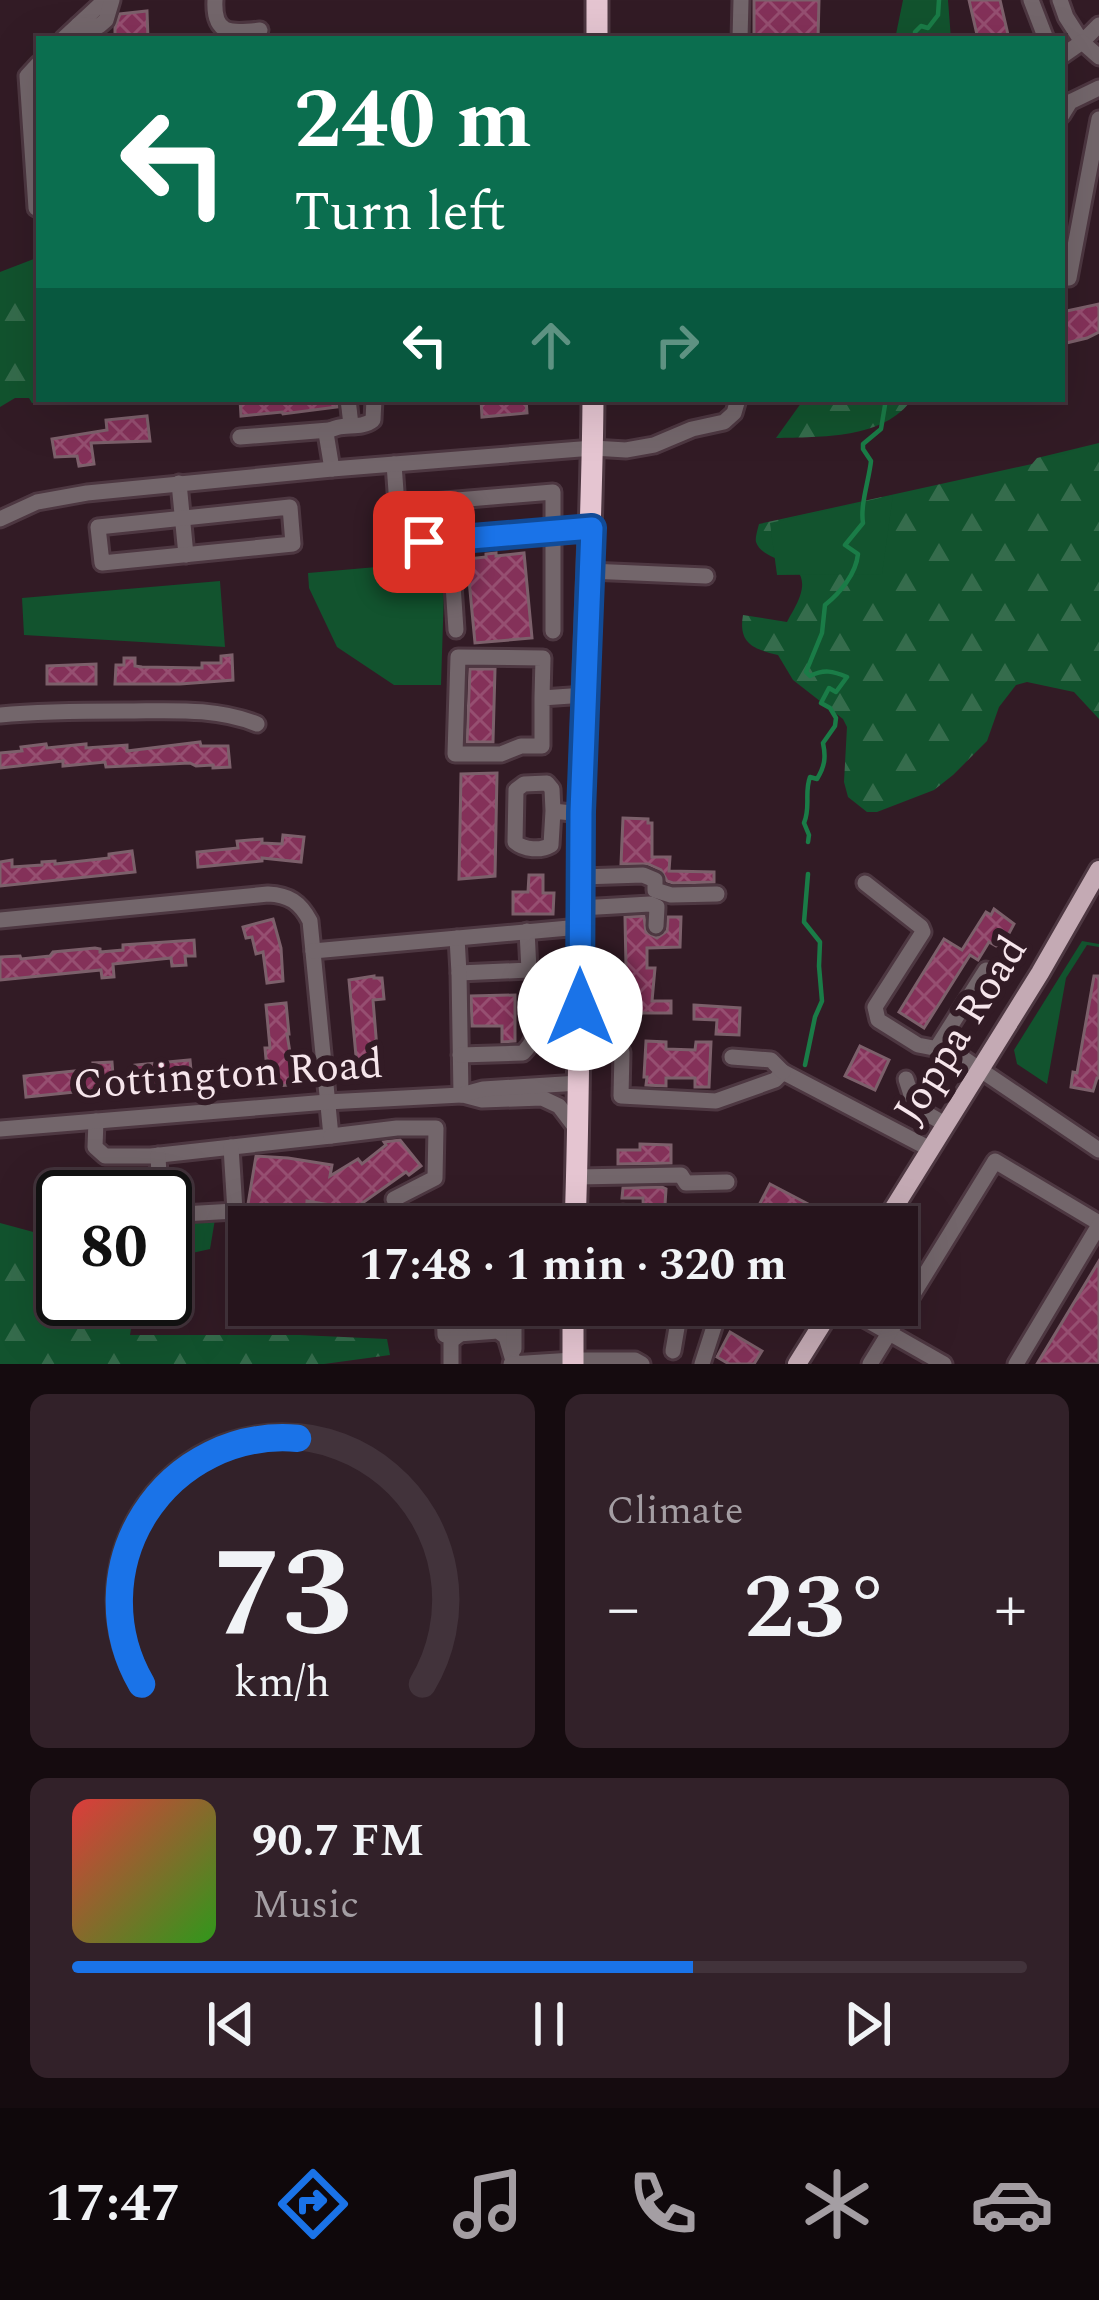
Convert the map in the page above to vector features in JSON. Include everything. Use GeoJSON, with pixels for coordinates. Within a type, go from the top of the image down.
{"type":"FeatureCollection","features":[{"type":"Feature","properties":{"kind":"highway"},"geometry":{"type":"LineString","coordinates":[[597,0],[600,34]]}},
{"type":"Feature","properties":{"kind":"highway"},"geometry":{"type":"LineString","coordinates":[[576,1206],[593,402]]}},
{"type":"Feature","properties":{"kind":"highway"},"geometry":{"type":"LineString","coordinates":[[573,1326],[573,1362]]}},
{"type":"Feature","properties":{"kind":"main road","name":"Joppa Road"},"geometry":{"type":"LineString","coordinates":[[895,1206],[1099,869]]}},
{"type":"Feature","properties":{"kind":"main road"},"geometry":{"type":"LineString","coordinates":[[797,1364],[822,1326]]}},
{"type":"Feature","properties":{"kind":"street"},"geometry":{"type":"LineString","coordinates":[[215,0],[215,14],[224,28],[231,32],[260,30]]}},
{"type":"Feature","properties":{"kind":"street"},"geometry":{"type":"LineString","coordinates":[[740,0],[740,36]]}},
{"type":"Feature","properties":{"kind":"street"},"geometry":{"type":"LineString","coordinates":[[1031,0],[1045,36]]}},
{"type":"Feature","properties":{"kind":"street"},"geometry":{"type":"LineString","coordinates":[[1060,0],[1082,42],[1099,57]]}},
{"type":"Feature","properties":{"kind":"street"},"geometry":{"type":"LineString","coordinates":[[78,32],[102,2]]}},
{"type":"Feature","properties":{"kind":"street"},"geometry":{"type":"LineString","coordinates":[[1065,54],[1099,25]]}},
{"type":"Feature","properties":{"kind":"street"},"geometry":{"type":"LineString","coordinates":[[35,70],[36,208]]}},
{"type":"Feature","properties":{"kind":"street"},"geometry":{"type":"LineString","coordinates":[[1065,110],[1070,102],[1099,88]]}},
{"type":"Feature","properties":{"kind":"street"},"geometry":{"type":"LineString","coordinates":[[1065,277],[1069,278],[1099,119]]}},
{"type":"Feature","properties":{"kind":"street"},"geometry":{"type":"LineString","coordinates":[[348,402],[351,425]]}},
{"type":"Feature","properties":{"kind":"street"},"geometry":{"type":"LineString","coordinates":[[240,437],[369,424],[374,420],[374,402]]}},
{"type":"Feature","properties":{"kind":"street"},"geometry":{"type":"LineString","coordinates":[[0,519],[37,502],[179,483],[592,448],[626,450],[724,422],[737,402]]}},
{"type":"Feature","properties":{"kind":"street"},"geometry":{"type":"LineString","coordinates":[[329,430],[332,469]]}},
{"type":"Feature","properties":{"kind":"street"},"geometry":{"type":"LineString","coordinates":[[394,464],[399,544],[592,528]]}},
{"type":"Feature","properties":{"kind":"street"},"geometry":{"type":"LineString","coordinates":[[179,483],[186,555]]}},
{"type":"Feature","properties":{"kind":"street"},"geometry":{"type":"LineString","coordinates":[[397,505],[553,492],[553,632]]}},
{"type":"Feature","properties":{"kind":"street"},"geometry":{"type":"LineString","coordinates":[[290,507],[293,544],[186,555],[102,563],[98,527],[290,507]]}},
{"type":"Feature","properties":{"kind":"street"},"geometry":{"type":"LineString","coordinates":[[449,539],[456,630]]}},
{"type":"Feature","properties":{"kind":"street"},"geometry":{"type":"LineString","coordinates":[[589,571],[706,576]]}},
{"type":"Feature","properties":{"kind":"street"},"geometry":{"type":"LineString","coordinates":[[458,657],[543,658],[542,698],[542,746],[521,746],[501,754],[455,754],[458,657]]}},
{"type":"Feature","properties":{"kind":"street"},"geometry":{"type":"LineString","coordinates":[[542,698],[585,694]]}},
{"type":"Feature","properties":{"kind":"street"},"geometry":{"type":"LineString","coordinates":[[0,716],[62,710],[205,711],[257,724]]}},
{"type":"Feature","properties":{"kind":"street"},"geometry":{"type":"LineString","coordinates":[[553,811],[581,814]]}},
{"type":"Feature","properties":{"kind":"street"},"geometry":{"type":"LineString","coordinates":[[580,877],[643,875],[655,880],[656,890],[671,895],[716,894]]}},
{"type":"Feature","properties":{"kind":"street"},"geometry":{"type":"LineString","coordinates":[[865,883],[923,932],[875,1007],[878,1020],[918,1045],[954,1052],[1099,1150]]}},
{"type":"Feature","properties":{"kind":"street"},"geometry":{"type":"LineString","coordinates":[[0,920],[282,895],[294,900],[310,921],[331,1136]]}},
{"type":"Feature","properties":{"kind":"street"},"geometry":{"type":"LineString","coordinates":[[313,950],[527,932],[650,904],[657,907],[656,926]]}},
{"type":"Feature","properties":{"kind":"street"},"geometry":{"type":"LineString","coordinates":[[460,1054],[523,1053],[531,1045],[540,1025],[527,932]]}},
{"type":"Feature","properties":{"kind":"street"},"geometry":{"type":"LineString","coordinates":[[457,938],[460,1095]]}},
{"type":"Feature","properties":{"kind":"street"},"geometry":{"type":"LineString","coordinates":[[459,973],[529,970]]}},
{"type":"Feature","properties":{"kind":"street"},"geometry":{"type":"LineString","coordinates":[[936,1049],[986,970]]}},
{"type":"Feature","properties":{"kind":"street"},"geometry":{"type":"LineString","coordinates":[[580,1048],[622,1052],[621,1096],[716,1101],[775,1080],[783,1072]]}},
{"type":"Feature","properties":{"kind":"street"},"geometry":{"type":"LineString","coordinates":[[732,1057],[771,1060],[783,1072],[930,1149]]}},
{"type":"Feature","properties":{"kind":"street"},"geometry":{"type":"LineString","coordinates":[[906,1079],[915,1107],[945,1124]]}},
{"type":"Feature","properties":{"kind":"street","name":"Cottington Road"},"geometry":{"type":"LineString","coordinates":[[0,1129],[579,1083]]}},
{"type":"Feature","properties":{"kind":"street","name":"Cottington Road"},"geometry":{"type":"LineString","coordinates":[[460,1095],[552,1101],[578,1131]]}},
{"type":"Feature","properties":{"kind":"street"},"geometry":{"type":"LineString","coordinates":[[96,1121],[94,1148],[105,1156],[436,1128],[435,1178],[394,1199]]}},
{"type":"Feature","properties":{"kind":"street"},"geometry":{"type":"LineString","coordinates":[[192,1213],[235,1211],[231,1147]]}},
{"type":"Feature","properties":{"kind":"street"},"geometry":{"type":"LineString","coordinates":[[158,1155],[159,1170]]}},
{"type":"Feature","properties":{"kind":"street"},"geometry":{"type":"LineString","coordinates":[[870,1364],[995,1161],[1099,1224],[1016,1364]]}},
{"type":"Feature","properties":{"kind":"street"},"geometry":{"type":"LineString","coordinates":[[577,1177],[681,1175],[686,1183],[727,1182]]}},
{"type":"Feature","properties":{"kind":"street"},"geometry":{"type":"LineString","coordinates":[[446,1364],[450,1326]]}},
{"type":"Feature","properties":{"kind":"street"},"geometry":{"type":"LineString","coordinates":[[498,1331],[501,1326]]}},
{"type":"Feature","properties":{"kind":"street"},"geometry":{"type":"LineString","coordinates":[[513,1364],[514,1326]]}},
{"type":"Feature","properties":{"kind":"street"},"geometry":{"type":"LineString","coordinates":[[673,1351],[677,1326]]}},
{"type":"Feature","properties":{"kind":"street"},"geometry":{"type":"LineString","coordinates":[[702,1364],[715,1326]]}},
{"type":"Feature","properties":{"kind":"street"},"geometry":{"type":"LineString","coordinates":[[871,1326],[944,1364]]}},
{"type":"Feature","properties":{"kind":"street"},"geometry":{"type":"LineString","coordinates":[[452,1334],[498,1331],[506,1337],[513,1364]]}},
{"type":"Feature","properties":{"kind":"street"},"geometry":{"type":"LineString","coordinates":[[513,1364],[635,1360],[642,1364]]}},
{"type":"Feature","properties":{"kind":"green space"},"geometry":{"type":"Polygon","coordinates":[[[903,0],[948,0],[951,36],[896,36],[903,0]]]}},
{"type":"Feature","properties":{"kind":"green space"},"geometry":{"type":"Polygon","coordinates":[[[36,258],[36,402],[47,402],[32,403],[29,398],[15,398],[0,407],[0,272],[36,258]]]}},
{"type":"Feature","properties":{"kind":"green space"},"geometry":{"type":"Polygon","coordinates":[[[802,402],[909,402],[886,422],[869,429],[776,438],[802,402]]]}},
{"type":"Feature","properties":{"kind":"green space"},"geometry":{"type":"Polygon","coordinates":[[[1099,443],[1099,719],[1074,692],[1027,682],[1016,685],[999,707],[987,741],[953,775],[934,790],[867,812],[848,797],[844,782],[847,727],[843,719],[793,680],[778,655],[755,647],[743,633],[743,615],[787,622],[802,583],[794,568],[761,549],[756,540],[759,524],[1032,464],[1037,458],[1099,443]]]}},
{"type":"Feature","properties":{"kind":"green space"},"geometry":{"type":"Polygon","coordinates":[[[893,495],[882,574],[777,575],[770,523],[893,495]]]}},
{"type":"Feature","properties":{"kind":"green space"},"geometry":{"type":"Polygon","coordinates":[[[445,561],[441,685],[394,685],[337,647],[309,588],[308,573],[445,561]]]}},
{"type":"Feature","properties":{"kind":"green space"},"geometry":{"type":"Polygon","coordinates":[[[220,581],[225,647],[24,635],[22,598],[220,581]]]}},
{"type":"Feature","properties":{"kind":"green space"},"geometry":{"type":"Polygon","coordinates":[[[1082,941],[1099,947],[1087,945],[1066,978],[1047,1084],[1017,1064],[1014,1050],[1082,941]]]}},
{"type":"Feature","properties":{"kind":"green space"},"geometry":{"type":"Polygon","coordinates":[[[215,1219],[210,1249],[192,1253],[192,1222],[215,1219]]]}},
{"type":"Feature","properties":{"kind":"green space"},"geometry":{"type":"Polygon","coordinates":[[[0,1223],[36,1233],[36,1326],[132,1326],[130,1335],[387,1339],[390,1355],[324,1364],[0,1364],[0,1223]]]}},
{"type":"Feature","properties":{"kind":"building"},"geometry":{"type":"Polygon","coordinates":[[[754,0],[819,0],[818,36],[754,36],[754,0]]]}},
{"type":"Feature","properties":{"kind":"building"},"geometry":{"type":"Polygon","coordinates":[[[969,0],[1000,0],[1008,36],[977,36],[969,0]]]}},
{"type":"Feature","properties":{"kind":"building"},"geometry":{"type":"Polygon","coordinates":[[[147,11],[148,36],[115,36],[120,14],[147,11]]]}},
{"type":"Feature","properties":{"kind":"building"},"geometry":{"type":"Polygon","coordinates":[[[1099,304],[1099,332],[1065,343],[1065,311],[1099,304]]]}},
{"type":"Feature","properties":{"kind":"building"},"geometry":{"type":"Polygon","coordinates":[[[240,402],[336,402],[337,407],[283,414],[241,416],[240,402]]]}},
{"type":"Feature","properties":{"kind":"building"},"geometry":{"type":"Polygon","coordinates":[[[481,402],[526,402],[527,413],[482,417],[481,402]]]}},
{"type":"Feature","properties":{"kind":"building"},"geometry":{"type":"Polygon","coordinates":[[[147,416],[150,441],[91,443],[94,464],[79,466],[77,456],[55,457],[52,439],[107,430],[106,420],[147,416]]]}},
{"type":"Feature","properties":{"kind":"building"},"geometry":{"type":"Polygon","coordinates":[[[524,553],[532,638],[475,643],[467,559],[524,553]]]}},
{"type":"Feature","properties":{"kind":"building"},"geometry":{"type":"Polygon","coordinates":[[[232,655],[233,680],[115,684],[116,665],[124,665],[124,658],[135,658],[135,666],[142,667],[202,668],[202,663],[221,663],[221,656],[232,655]]]}},
{"type":"Feature","properties":{"kind":"building"},"geometry":{"type":"Polygon","coordinates":[[[96,664],[96,684],[47,684],[47,666],[96,664]]]}},
{"type":"Feature","properties":{"kind":"building"},"geometry":{"type":"Polygon","coordinates":[[[470,669],[495,669],[493,742],[467,742],[470,669]]]}},
{"type":"Feature","properties":{"kind":"building"},"geometry":{"type":"Polygon","coordinates":[[[200,742],[201,746],[228,746],[230,767],[190,763],[106,767],[105,762],[63,766],[63,761],[0,768],[0,753],[22,751],[21,747],[127,745],[127,751],[200,742]]]}},
{"type":"Feature","properties":{"kind":"building"},"geometry":{"type":"Polygon","coordinates":[[[497,773],[495,876],[459,879],[461,774],[497,773]]]}},
{"type":"Feature","properties":{"kind":"building"},"geometry":{"type":"Polygon","coordinates":[[[623,818],[652,823],[652,857],[670,857],[669,871],[714,872],[714,882],[673,883],[648,864],[621,864],[623,818]]]}},
{"type":"Feature","properties":{"kind":"building"},"geometry":{"type":"Polygon","coordinates":[[[283,835],[304,837],[301,862],[262,858],[198,867],[197,852],[238,848],[237,841],[262,839],[262,843],[282,844],[283,835]]]}},
{"type":"Feature","properties":{"kind":"building"},"geometry":{"type":"Polygon","coordinates":[[[132,851],[135,872],[0,886],[0,862],[12,860],[12,867],[55,864],[132,851]]]}},
{"type":"Feature","properties":{"kind":"building"},"geometry":{"type":"Polygon","coordinates":[[[529,875],[543,875],[543,893],[554,893],[553,914],[513,914],[513,892],[528,892],[529,875]]]}},
{"type":"Feature","properties":{"kind":"building"},"geometry":{"type":"Polygon","coordinates":[[[994,909],[1014,924],[1007,937],[996,946],[989,942],[978,960],[970,955],[924,1028],[899,1012],[944,939],[962,950],[986,912],[991,915],[994,909]]]}},
{"type":"Feature","properties":{"kind":"building"},"geometry":{"type":"Polygon","coordinates":[[[644,916],[646,932],[657,938],[667,931],[668,917],[681,917],[680,947],[647,948],[647,968],[655,968],[652,1001],[671,1001],[671,1013],[640,1013],[640,1021],[624,1021],[624,1013],[619,1013],[619,968],[626,968],[625,917],[644,916]]]}},
{"type":"Feature","properties":{"kind":"building"},"geometry":{"type":"Polygon","coordinates":[[[273,919],[283,981],[267,983],[263,952],[256,954],[252,937],[246,938],[243,927],[273,919]]]}},
{"type":"Feature","properties":{"kind":"building"},"geometry":{"type":"Polygon","coordinates":[[[194,940],[195,956],[185,956],[186,965],[172,966],[171,958],[113,964],[114,977],[102,978],[101,970],[0,980],[0,957],[21,959],[194,940]]]}},
{"type":"Feature","properties":{"kind":"building"},"geometry":{"type":"Polygon","coordinates":[[[1094,976],[1099,976],[1099,1078],[1093,1091],[1071,1087],[1094,976]]]}},
{"type":"Feature","properties":{"kind":"building"},"geometry":{"type":"Polygon","coordinates":[[[382,978],[384,999],[373,1000],[378,1061],[374,1066],[357,1067],[349,980],[382,978]]]}},
{"type":"Feature","properties":{"kind":"building"},"geometry":{"type":"Polygon","coordinates":[[[515,995],[515,1041],[502,1042],[502,1026],[472,1026],[471,996],[515,995]]]}},
{"type":"Feature","properties":{"kind":"building"},"geometry":{"type":"Polygon","coordinates":[[[286,1003],[294,1077],[289,1078],[290,1085],[277,1086],[272,1070],[267,1070],[266,1005],[286,1003]]]}},
{"type":"Feature","properties":{"kind":"building"},"geometry":{"type":"Polygon","coordinates":[[[694,1005],[740,1008],[739,1035],[716,1034],[717,1020],[694,1019],[694,1005]]]}},
{"type":"Feature","properties":{"kind":"building"},"geometry":{"type":"Polygon","coordinates":[[[646,1041],[666,1042],[666,1049],[695,1050],[696,1042],[711,1042],[709,1087],[695,1087],[695,1078],[666,1078],[666,1086],[646,1085],[646,1041]]]}},
{"type":"Feature","properties":{"kind":"building"},"geometry":{"type":"Polygon","coordinates":[[[860,1046],[889,1060],[875,1090],[845,1076],[860,1046]]]}},
{"type":"Feature","properties":{"kind":"building"},"geometry":{"type":"Polygon","coordinates":[[[190,1060],[192,1081],[137,1086],[135,1065],[190,1060]]]}},
{"type":"Feature","properties":{"kind":"building"},"geometry":{"type":"Polygon","coordinates":[[[112,1062],[114,1088],[26,1097],[24,1076],[94,1069],[93,1063],[112,1062]]]}},
{"type":"Feature","properties":{"kind":"building"},"geometry":{"type":"Polygon","coordinates":[[[400,1140],[421,1166],[358,1206],[307,1201],[307,1206],[248,1206],[256,1156],[332,1165],[330,1176],[358,1159],[362,1164],[384,1142],[400,1140]]]}},
{"type":"Feature","properties":{"kind":"building"},"geometry":{"type":"Polygon","coordinates":[[[640,1144],[671,1145],[671,1163],[618,1164],[618,1150],[640,1150],[640,1144]]]}},
{"type":"Feature","properties":{"kind":"building"},"geometry":{"type":"Polygon","coordinates":[[[770,1184],[812,1206],[759,1206],[770,1184]]]}},
{"type":"Feature","properties":{"kind":"building"},"geometry":{"type":"Polygon","coordinates":[[[662,1187],[666,1189],[665,1205],[693,1206],[643,1206],[643,1198],[622,1198],[623,1188],[662,1187]]]}},
{"type":"Feature","properties":{"kind":"building"},"geometry":{"type":"Polygon","coordinates":[[[1099,1261],[1099,1364],[1037,1364],[1099,1261]]]}},
{"type":"Feature","properties":{"kind":"building"},"geometry":{"type":"Polygon","coordinates":[[[730,1332],[762,1351],[754,1364],[729,1364],[717,1357],[730,1332]]]}},
{"type":"Feature","properties":{"kind":"waterway"},"geometry":{"type":"LineString","coordinates":[[916,36],[938,15],[939,0]]}},
{"type":"Feature","properties":{"kind":"waterway"},"geometry":{"type":"LineString","coordinates":[[808,842],[804,823],[808,783],[822,770],[823,743],[836,718],[821,703],[829,688],[836,692],[847,677],[806,672],[822,633],[825,605],[857,561],[858,554],[845,545],[863,523],[871,461],[863,444],[881,429],[886,402]]}},
{"type":"Feature","properties":{"kind":"waterway"},"geometry":{"type":"LineString","coordinates":[[805,1065],[822,1001],[820,942],[804,922],[808,874]]}},
{"type":"Feature","properties":{"kind":"route"},"geometry":{"type":"LineString","coordinates":[[424,542],[592,528],[581,812],[580,1008]]}}]}
